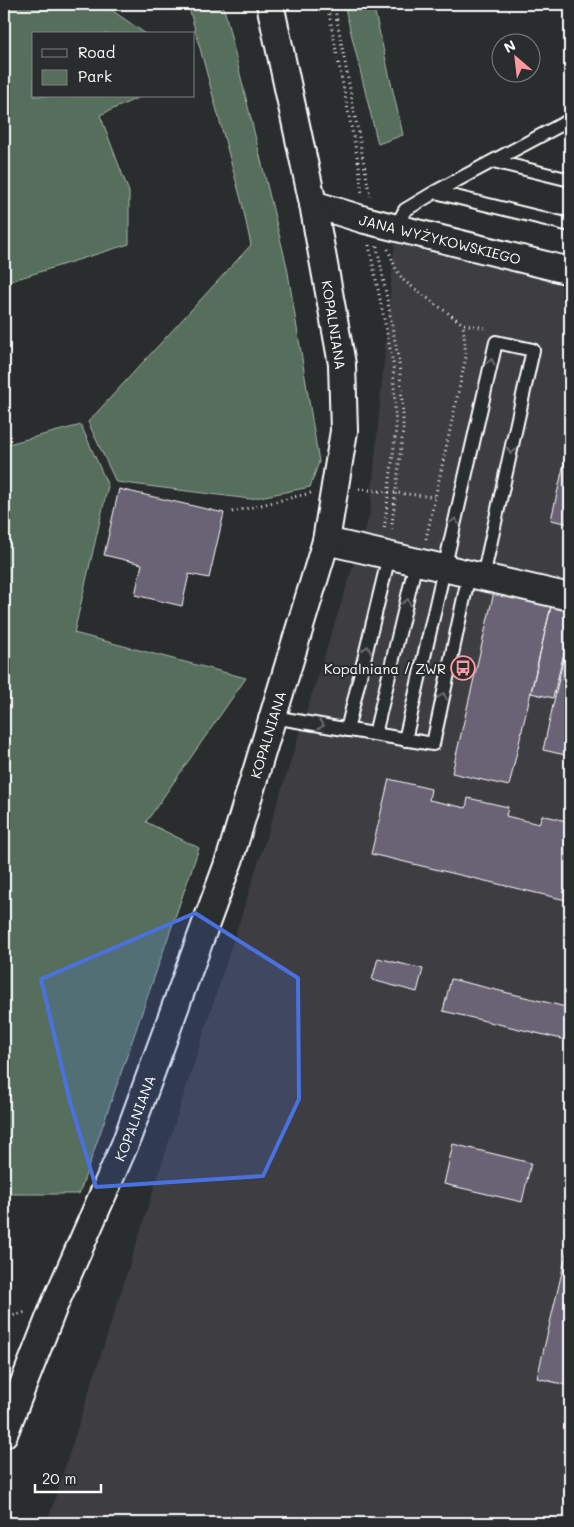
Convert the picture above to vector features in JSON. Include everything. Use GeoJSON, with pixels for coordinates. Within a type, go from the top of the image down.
{"type":"FeatureCollection","features":[{"type":"Feature","properties":{"kind":"street","name":"KOPALNIANA"},"geometry":{"type":"LineString","coordinates":[[4,1434],[54,1306],[125,1144],[230,858],[326,542],[344,431],[342,364],[313,204],[270,4]]}},
{"type":"Feature","properties":{"kind":"street","name":"JANA WYŻYKOWSKIEGO"},"geometry":{"type":"LineString","coordinates":[[313,204],[377,226],[570,271]]}},
{"type":"Feature","properties":{"kind":"street"},"geometry":{"type":"LineString","coordinates":[[326,542],[385,555],[421,552],[444,568],[570,597]]}},
{"type":"Feature","properties":{"kind":"lane"},"geometry":{"type":"LineString","coordinates":[[377,226],[435,192],[570,120]]}},
{"type":"Feature","properties":{"kind":"lane"},"geometry":{"type":"LineString","coordinates":[[555,128],[570,132]]}},
{"type":"Feature","properties":{"kind":"lane"},"geometry":{"type":"LineString","coordinates":[[494,161],[570,180]]}},
{"type":"Feature","properties":{"kind":"lane"},"geometry":{"type":"LineString","coordinates":[[435,192],[570,225]]}},
{"type":"Feature","properties":{"kind":"lane"},"geometry":{"type":"LineString","coordinates":[[273,716],[347,730],[375,734],[405,740],[433,744],[534,350],[496,342],[405,740]]}},
{"type":"Feature","properties":{"kind":"lane"},"geometry":{"type":"LineString","coordinates":[[375,734],[421,552]]}},
{"type":"Feature","properties":{"kind":"lane"},"geometry":{"type":"LineString","coordinates":[[347,730],[385,555]]}},
{"type":"Feature","properties":{"kind":"path"},"geometry":{"type":"LineString","coordinates":[[327,4],[359,166],[377,226],[392,363],[395,420],[385,555]]}},
{"type":"Feature","properties":{"kind":"path"},"geometry":{"type":"LineString","coordinates":[[334,4],[377,226],[399,362],[403,430],[385,555]]}},
{"type":"Feature","properties":{"kind":"path"},"geometry":{"type":"LineString","coordinates":[[377,226],[386,237],[389,254],[404,280],[463,324],[487,329]]}},
{"type":"Feature","properties":{"kind":"path"},"geometry":{"type":"LineString","coordinates":[[421,552],[466,357],[463,324]]}},
{"type":"Feature","properties":{"kind":"highlighted area"},"geometry":{"type":"Polygon","coordinates":[[[195,913],[298,978],[299,1099],[263,1176],[96,1187],[70,1102],[41,979],[195,913]]]}},
{"type":"Feature","properties":{"kind":"shaded area"},"geometry":{"type":"Polygon","coordinates":[[[395,240],[570,283],[570,1523],[47,1523],[370,513],[395,240]]]}},
{"type":"Feature","properties":{"kind":"green space"},"geometry":{"type":"Polygon","coordinates":[[[4,4],[103,4],[143,32],[32,32],[32,98],[138,98],[100,115],[129,192],[129,244],[4,283],[4,4]]]}},
{"type":"Feature","properties":{"kind":"green space"},"geometry":{"type":"Polygon","coordinates":[[[188,4],[223,4],[287,267],[319,462],[310,487],[250,499],[116,482],[88,422],[251,245],[242,203],[188,4]]]}},
{"type":"Feature","properties":{"kind":"green space"},"geometry":{"type":"Polygon","coordinates":[[[344,4],[373,4],[403,135],[378,144],[344,4]]]}},
{"type":"Feature","properties":{"kind":"green space"},"geometry":{"type":"Polygon","coordinates":[[[81,425],[108,486],[74,633],[246,678],[146,822],[199,848],[79,1194],[4,1194],[4,445],[81,425]]]}},
{"type":"Feature","properties":{"kind":"building"},"geometry":{"type":"Polygon","coordinates":[[[570,437],[570,524],[551,520],[570,437]]]}},
{"type":"Feature","properties":{"kind":"building"},"geometry":{"type":"Polygon","coordinates":[[[119,489],[224,513],[209,578],[189,574],[182,606],[135,595],[142,564],[104,555],[119,489]]]}},
{"type":"Feature","properties":{"kind":"building"},"geometry":{"type":"Polygon","coordinates":[[[494,592],[551,606],[509,786],[452,773],[494,592]]]}},
{"type":"Feature","properties":{"kind":"building"},"geometry":{"type":"Polygon","coordinates":[[[551,606],[570,610],[570,628],[553,698],[531,693],[551,606]]]}},
{"type":"Feature","properties":{"kind":"building"},"geometry":{"type":"Polygon","coordinates":[[[570,634],[570,756],[543,750],[570,634]]]}},
{"type":"Feature","properties":{"kind":"building"},"geometry":{"type":"Polygon","coordinates":[[[389,779],[431,789],[429,800],[466,808],[468,798],[508,807],[506,816],[539,824],[542,815],[570,822],[570,901],[371,854],[389,779]]]}},
{"type":"Feature","properties":{"kind":"building"},"geometry":{"type":"Polygon","coordinates":[[[378,958],[423,969],[417,992],[372,980],[378,958]]]}},
{"type":"Feature","properties":{"kind":"building"},"geometry":{"type":"Polygon","coordinates":[[[451,979],[570,1008],[570,1041],[443,1011],[451,979]]]}},
{"type":"Feature","properties":{"kind":"building"},"geometry":{"type":"Polygon","coordinates":[[[453,1144],[531,1163],[522,1202],[444,1184],[453,1144]]]}},
{"type":"Feature","properties":{"kind":"building"},"geometry":{"type":"Polygon","coordinates":[[[570,1238],[570,1386],[537,1378],[570,1238]]]}},
{"type":"Feature","properties":{"kind":"place","name":"Kopalniana / ZWR"},"geometry":{"type":"Point","coordinates":[463,668]}}]}
